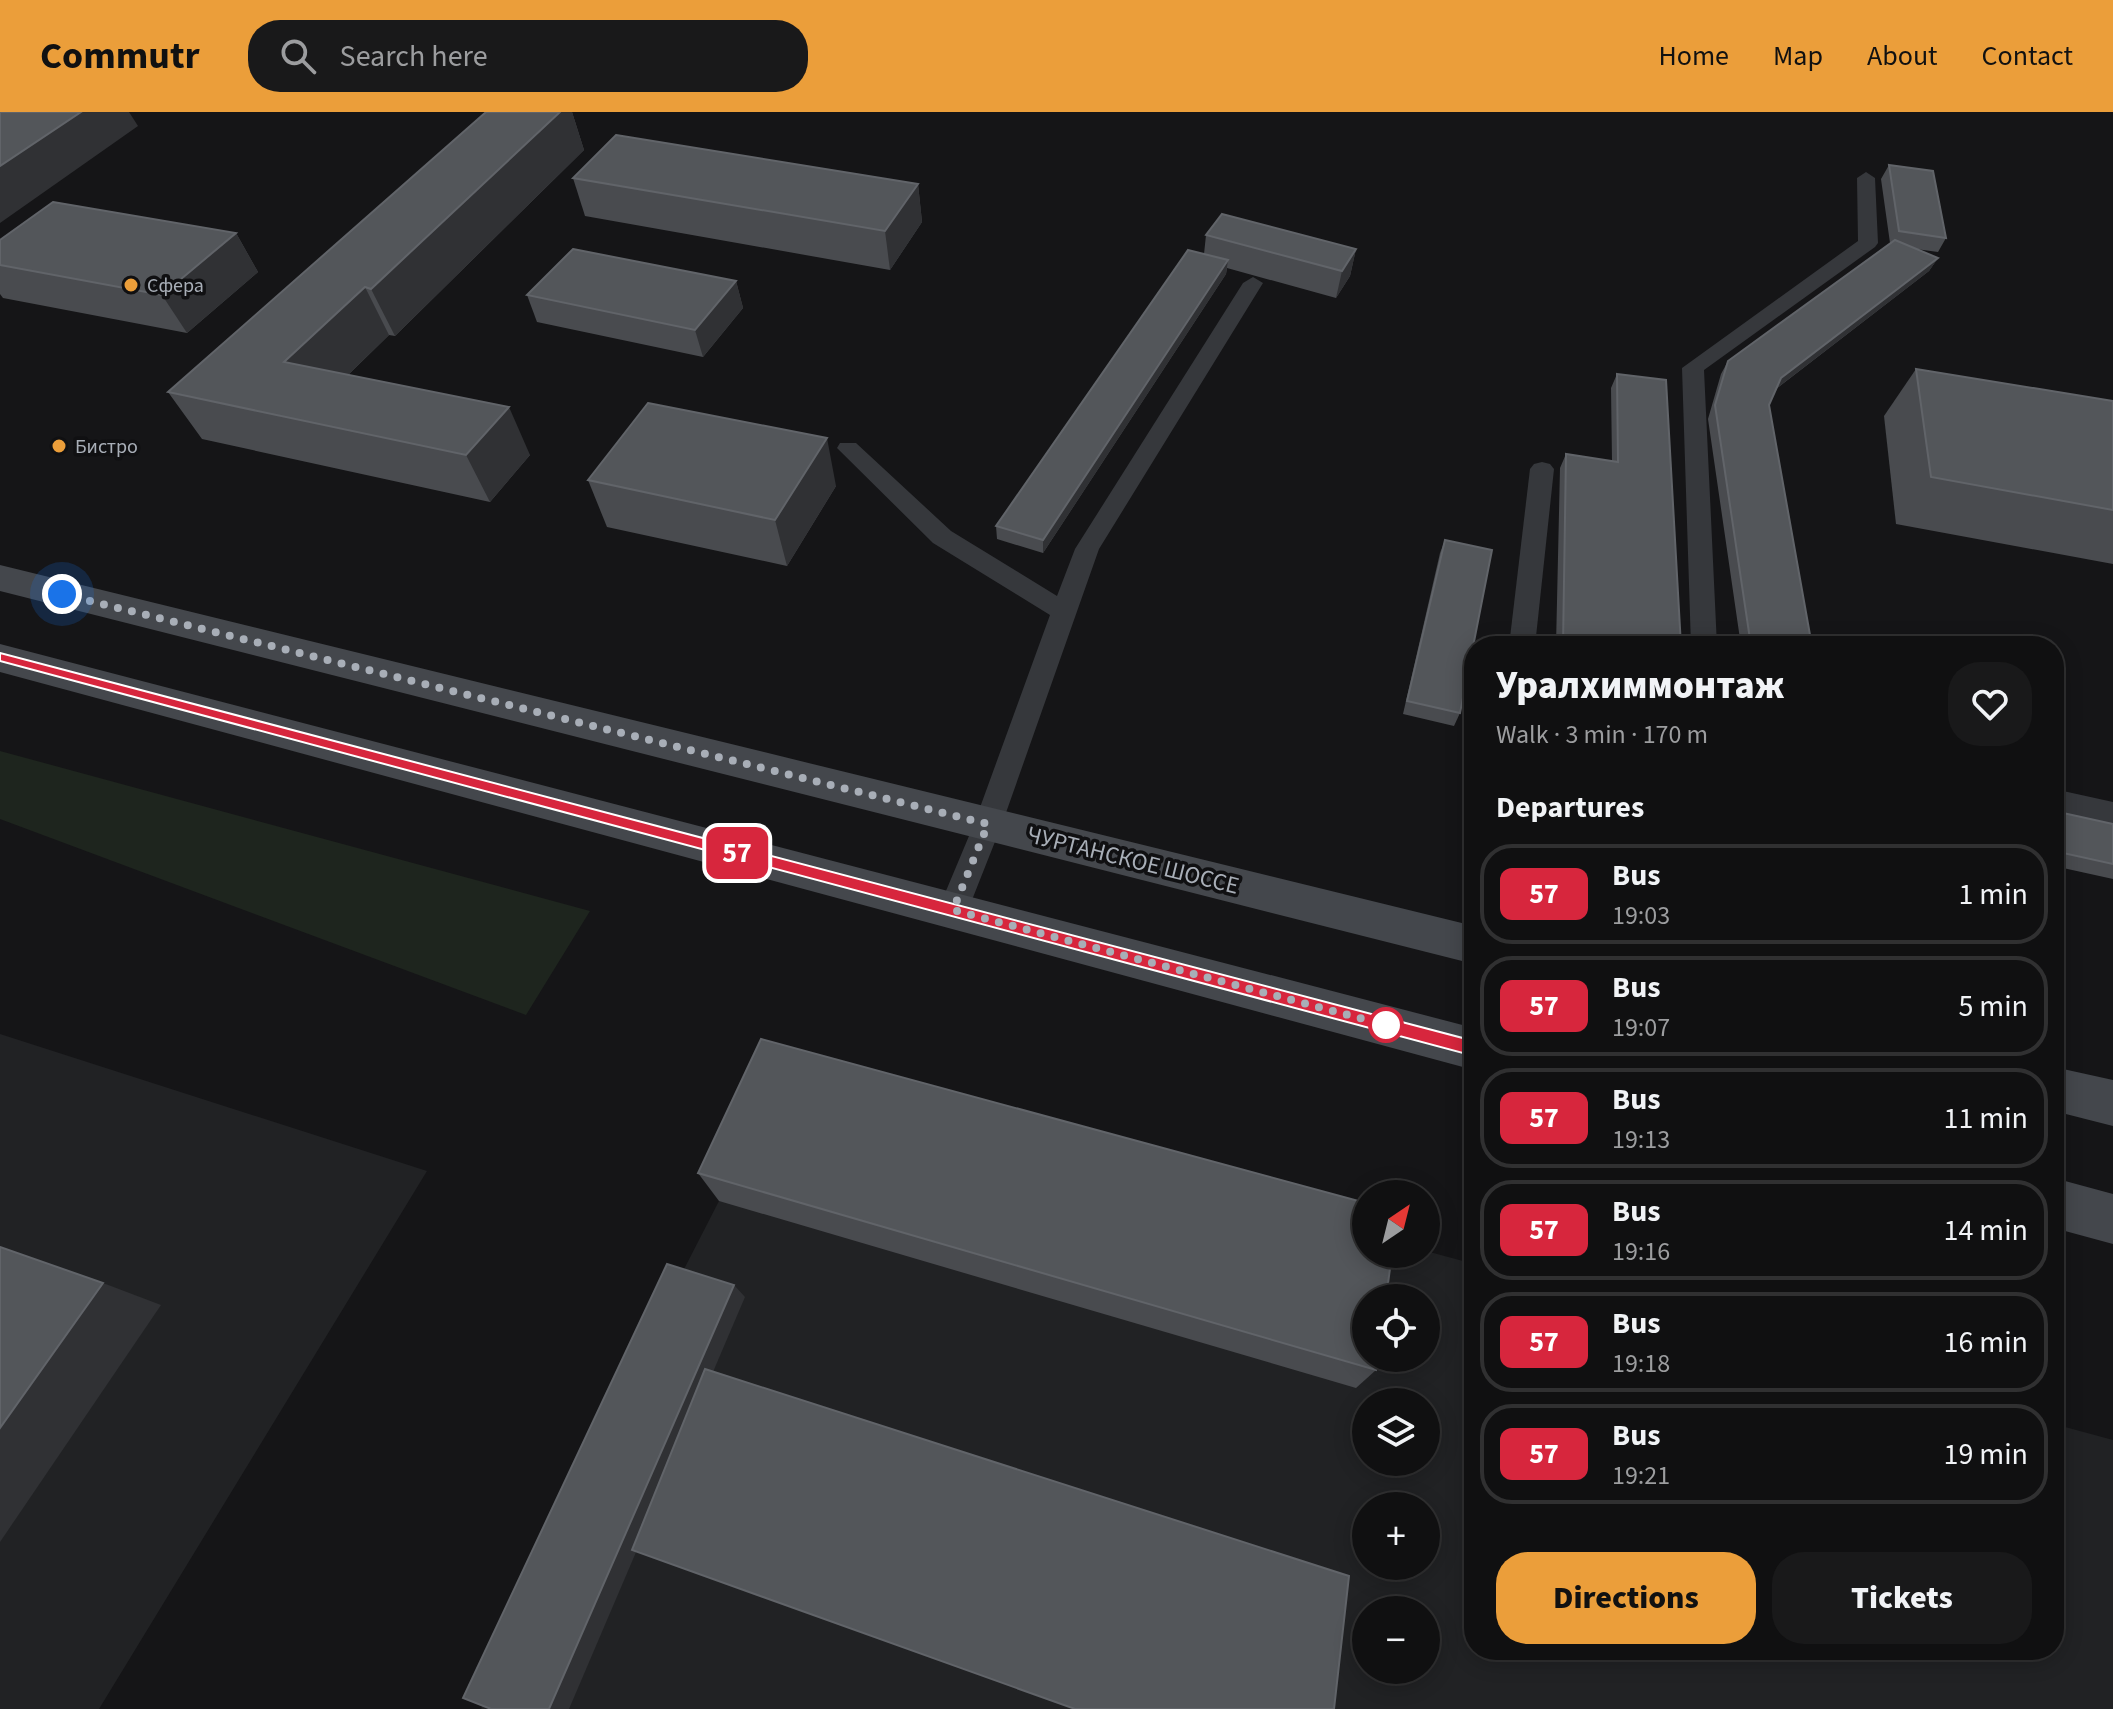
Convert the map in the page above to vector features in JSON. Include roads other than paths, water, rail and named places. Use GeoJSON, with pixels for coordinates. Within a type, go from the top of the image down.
{"type":"FeatureCollection","features":[{"type":"Feature","properties":{"kind":"street","name":"ЧУРТАНСКОЕ ШОССЕ"},"geometry":{"type":"LineString","coordinates":[[0,578],[1464,943]]}},
{"type":"Feature","properties":{"kind":"street"},"geometry":{"type":"LineString","coordinates":[[0,658],[1464,1046]]}},
{"type":"Feature","properties":{"kind":"street"},"geometry":{"type":"LineString","coordinates":[[2064,1091],[2113,1103]]}},
{"type":"Feature","properties":{"kind":"street"},"geometry":{"type":"LineString","coordinates":[[2064,1206],[2113,1219]]}},
{"type":"Feature","properties":{"kind":"lane"},"geometry":{"type":"LineString","coordinates":[[1704,636],[1693,368],[1868,243],[1866,178]]}},
{"type":"Feature","properties":{"kind":"lane"},"geometry":{"type":"LineString","coordinates":[[953,910],[988,824],[1087,549],[1253,283]]}},
{"type":"Feature","properties":{"kind":"lane"},"geometry":{"type":"LineString","coordinates":[[848,448],[942,537],[1064,612]]}},
{"type":"Feature","properties":{"kind":"lane"},"geometry":{"type":"LineString","coordinates":[[1523,636],[1542,469]]}},
{"type":"Feature","properties":{"kind":"lane"},"geometry":{"type":"LineString","coordinates":[[2064,802],[2113,813]]}},
{"type":"Feature","properties":{"kind":"place","name":"Сфера"},"geometry":{"type":"Point","coordinates":[131,285]}},
{"type":"Feature","properties":{"kind":"place","name":"Бистро"},"geometry":{"type":"Point","coordinates":[59,446]}}]}
